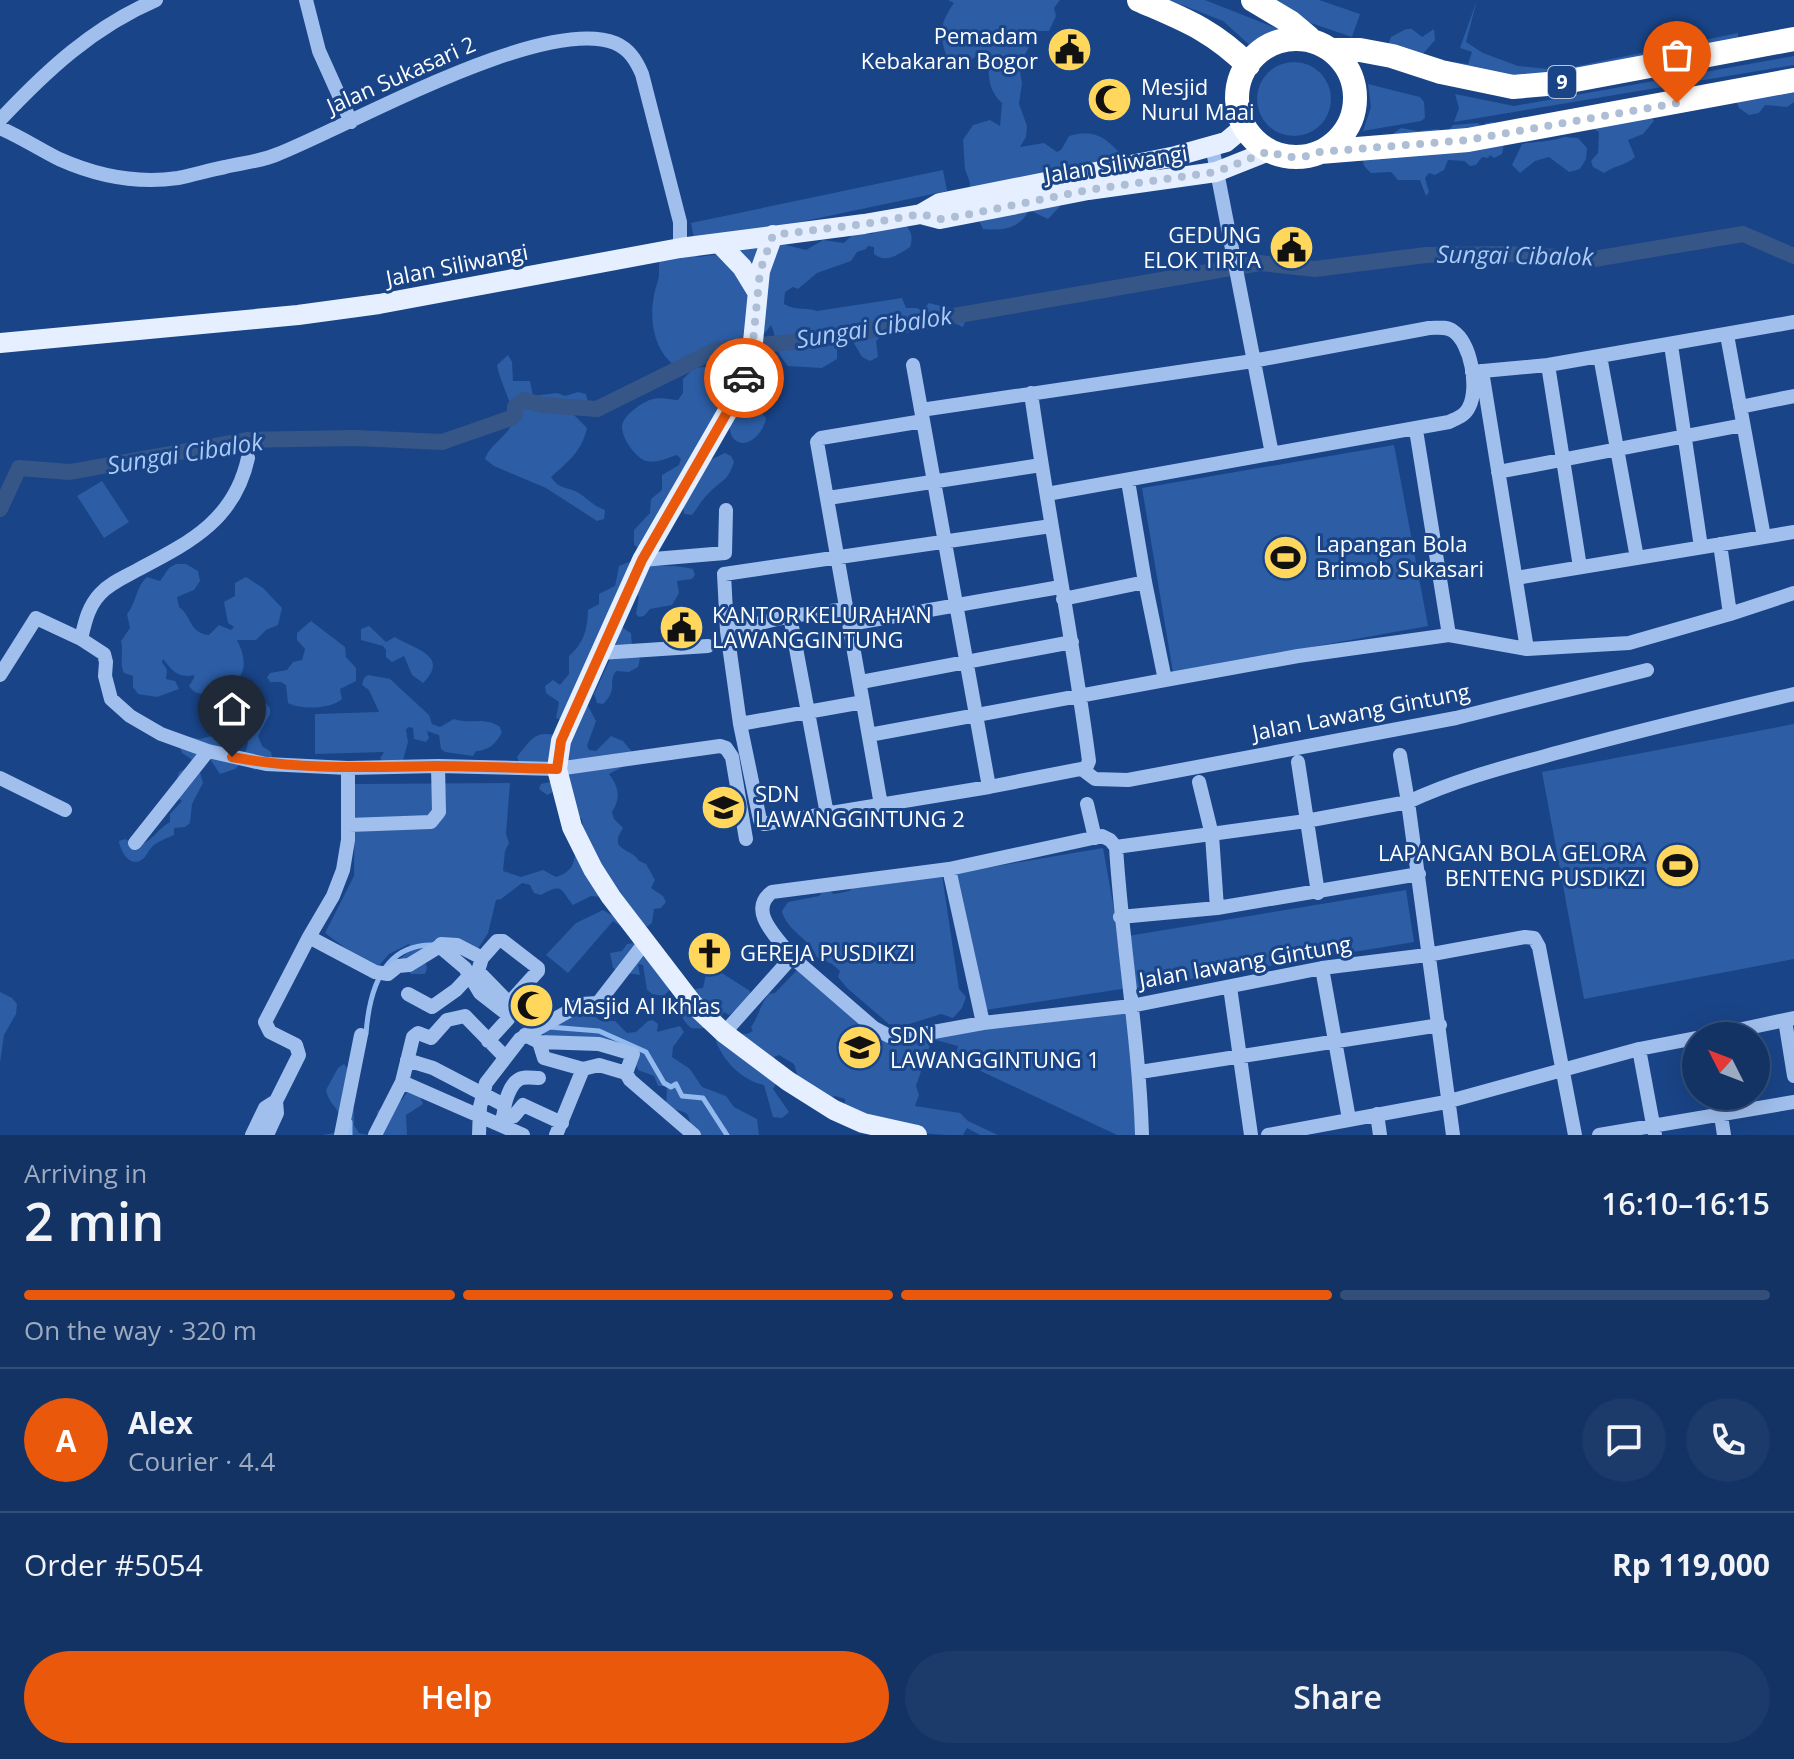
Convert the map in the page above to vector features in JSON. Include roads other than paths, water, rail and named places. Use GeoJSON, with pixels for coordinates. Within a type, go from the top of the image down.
{"type":"FeatureCollection","features":[{"type":"Feature","properties":{"kind":"highway"},"geometry":{"type":"LineString","coordinates":[[1139,0],[1203,27],[1225,42],[1248,65]]}},
{"type":"Feature","properties":{"kind":"highway","name":"9"},"geometry":{"type":"LineString","coordinates":[[1253,0],[1331,50],[1352,78],[1354,113],[1347,129],[1335,143],[1320,152]]}},
{"type":"Feature","properties":{"kind":"highway"},"geometry":{"type":"LineString","coordinates":[[1269,151],[1254,141],[1244,127],[1238,110],[1237,93],[1241,75],[1264,48],[1280,41],[1309,38]]}},
{"type":"Feature","properties":{"kind":"highway","name":"9"},"geometry":{"type":"LineString","coordinates":[[1331,50],[1360,50],[1392,56],[1441,72],[1513,87],[1559,83],[1794,39]]}},
{"type":"Feature","properties":{"kind":"highway","name":"9"},"geometry":{"type":"LineString","coordinates":[[1269,151],[1285,157],[1303,157],[1320,152],[1468,140],[1794,80]]}},
{"type":"Feature","properties":{"kind":"main road","name":"Jalan Siliwangi"},"geometry":{"type":"LineString","coordinates":[[0,343],[298,315],[379,304],[680,248],[864,224],[921,214],[940,203],[1176,156],[1226,142],[1244,127]]}},
{"type":"Feature","properties":{"kind":"main road","name":"Jalan Siliwangi"},"geometry":{"type":"LineString","coordinates":[[921,214],[940,219],[1088,190],[1216,172],[1269,151]]}},
{"type":"Feature","properties":{"kind":"main road"},"geometry":{"type":"LineString","coordinates":[[773,235],[760,271],[753,343],[737,395],[642,560],[561,741],[557,769],[572,827],[593,869],[693,1004],[724,1033],[788,1081],[834,1110],[863,1123],[917,1135]]}},
{"type":"Feature","properties":{"kind":"main road"},"geometry":{"type":"LineString","coordinates":[[720,244],[742,267],[756,290]]}},
{"type":"Feature","properties":{"kind":"street"},"geometry":{"type":"LineString","coordinates":[[0,120],[68,52],[98,30],[156,0]]}},
{"type":"Feature","properties":{"kind":"street"},"geometry":{"type":"LineString","coordinates":[[306,0],[319,51],[351,122]]}},
{"type":"Feature","properties":{"kind":"street","name":"Jalan Sukasari 2"},"geometry":{"type":"LineString","coordinates":[[0,128],[93,173],[146,180],[177,178],[275,155],[481,62],[525,49],[575,40],[605,40],[634,57],[642,74],[680,222],[680,248]]}},
{"type":"Feature","properties":{"kind":"street"},"geometry":{"type":"LineString","coordinates":[[1212,146],[1272,454]]}},
{"type":"Feature","properties":{"kind":"street"},"geometry":{"type":"LineString","coordinates":[[1477,372],[1548,365],[1794,322]]}},
{"type":"Feature","properties":{"kind":"street"},"geometry":{"type":"LineString","coordinates":[[881,805],[818,439],[1031,393],[1253,361],[1445,327],[1455,332],[1464,343],[1477,372],[1498,472],[1527,649]]}},
{"type":"Feature","properties":{"kind":"street"},"geometry":{"type":"LineString","coordinates":[[1727,335],[1764,537]]}},
{"type":"Feature","properties":{"kind":"street"},"geometry":{"type":"LineString","coordinates":[[1671,345],[1701,547]]}},
{"type":"Feature","properties":{"kind":"street"},"geometry":{"type":"LineString","coordinates":[[1600,356],[1637,558]]}},
{"type":"Feature","properties":{"kind":"street"},"geometry":{"type":"LineString","coordinates":[[913,365],[989,787]]}},
{"type":"Feature","properties":{"kind":"street"},"geometry":{"type":"LineString","coordinates":[[1548,365],[1580,567]]}},
{"type":"Feature","properties":{"kind":"street"},"geometry":{"type":"LineString","coordinates":[[1047,494],[1416,430],[1462,416],[1469,408],[1477,372]]}},
{"type":"Feature","properties":{"kind":"street"},"geometry":{"type":"LineString","coordinates":[[1031,393],[1089,761],[1083,770]]}},
{"type":"Feature","properties":{"kind":"street"},"geometry":{"type":"LineString","coordinates":[[1740,407],[1794,396]]}},
{"type":"Feature","properties":{"kind":"street"},"geometry":{"type":"LineString","coordinates":[[1498,472],[1743,425]]}},
{"type":"Feature","properties":{"kind":"street"},"geometry":{"type":"LineString","coordinates":[[1416,430],[1449,635]]}},
{"type":"Feature","properties":{"kind":"street"},"geometry":{"type":"LineString","coordinates":[[81,639],[91,605],[100,593],[184,544],[221,514],[240,488],[248,458]]}},
{"type":"Feature","properties":{"kind":"street"},"geometry":{"type":"LineString","coordinates":[[828,498],[1041,465]]}},
{"type":"Feature","properties":{"kind":"street"},"geometry":{"type":"LineString","coordinates":[[1128,481],[1165,680]]}},
{"type":"Feature","properties":{"kind":"street","name":"Jalan Lawang Gintung"},"geometry":{"type":"LineString","coordinates":[[726,510],[724,574],[727,631],[740,724],[760,820],[770,824],[1083,770],[1095,779],[1128,780],[1456,718],[1647,670]]}},
{"type":"Feature","properties":{"kind":"street"},"geometry":{"type":"LineString","coordinates":[[724,574],[1051,526]]}},
{"type":"Feature","properties":{"kind":"street"},"geometry":{"type":"LineString","coordinates":[[1516,578],[1794,532]]}},
{"type":"Feature","properties":{"kind":"street"},"geometry":{"type":"LineString","coordinates":[[1720,544],[1730,614]]}},
{"type":"Feature","properties":{"kind":"street"},"geometry":{"type":"LineString","coordinates":[[642,560],[725,553]]}},
{"type":"Feature","properties":{"kind":"street"},"geometry":{"type":"LineString","coordinates":[[727,631],[790,616],[848,616],[1145,582]]}},
{"type":"Feature","properties":{"kind":"street"},"geometry":{"type":"LineString","coordinates":[[869,735],[1298,656],[1449,635],[1527,649],[1629,643],[1794,593]]}},
{"type":"Feature","properties":{"kind":"street"},"geometry":{"type":"LineString","coordinates":[[790,616],[827,814]]}},
{"type":"Feature","properties":{"kind":"street"},"geometry":{"type":"LineString","coordinates":[[0,675],[36,618],[81,639],[104,654],[109,692],[118,708],[161,734],[208,751],[266,764],[348,768],[438,766],[557,769],[720,746],[726,748],[732,757],[746,839]]}},
{"type":"Feature","properties":{"kind":"street"},"geometry":{"type":"LineString","coordinates":[[861,682],[1072,642]]}},
{"type":"Feature","properties":{"kind":"street"},"geometry":{"type":"LineString","coordinates":[[600,653],[708,646]]}},
{"type":"Feature","properties":{"kind":"street"},"geometry":{"type":"LineString","coordinates":[[724,1033],[792,957],[762,915],[760,907],[772,892],[949,869],[1095,838],[1107,837],[1116,847],[1306,821],[1408,802],[1435,789],[1528,760],[1647,728],[1794,694]]}},
{"type":"Feature","properties":{"kind":"street"},"geometry":{"type":"LineString","coordinates":[[740,724],[863,702]]}},
{"type":"Feature","properties":{"kind":"street"},"geometry":{"type":"LineString","coordinates":[[135,843],[208,751]]}},
{"type":"Feature","properties":{"kind":"street"},"geometry":{"type":"LineString","coordinates":[[1400,755],[1453,1135]]}},
{"type":"Feature","properties":{"kind":"street","name":"Jalan Lawang Gintung"},"geometry":{"type":"LineString","coordinates":[[1298,762],[1318,893]]}},
{"type":"Feature","properties":{"kind":"street"},"geometry":{"type":"LineString","coordinates":[[349,825],[431,822],[439,812],[438,766]]}},
{"type":"Feature","properties":{"kind":"street"},"geometry":{"type":"LineString","coordinates":[[252,1135],[265,1108],[276,1101],[297,1060],[299,1049],[296,1045],[270,1032],[265,1022],[338,883],[345,859],[349,825],[348,768]]}},
{"type":"Feature","properties":{"kind":"street"},"geometry":{"type":"LineString","coordinates":[[0,778],[65,810]]}},
{"type":"Feature","properties":{"kind":"street"},"geometry":{"type":"LineString","coordinates":[[1199,782],[1212,835],[1217,908]]}},
{"type":"Feature","properties":{"kind":"street"},"geometry":{"type":"LineString","coordinates":[[1087,804],[1095,838]]}},
{"type":"Feature","properties":{"kind":"street","name":"Jalan Lawang Gintung"},"geometry":{"type":"LineString","coordinates":[[1116,847],[1120,917],[1140,1072],[1142,1135]]}},
{"type":"Feature","properties":{"kind":"street"},"geometry":{"type":"LineString","coordinates":[[949,869],[983,1023]]}},
{"type":"Feature","properties":{"kind":"street"},"geometry":{"type":"LineString","coordinates":[[1120,917],[1217,908],[1419,874]]}},
{"type":"Feature","properties":{"kind":"street"},"geometry":{"type":"LineString","coordinates":[[309,937],[382,973],[409,965],[440,945],[457,945],[482,958]]}},
{"type":"Feature","properties":{"kind":"street","name":"Jalan lawang Gintung"},"geometry":{"type":"LineString","coordinates":[[792,957],[874,1028],[889,1036],[906,1037],[983,1023],[1131,1006],[1322,968],[1534,938],[1539,947],[1565,1071],[1575,1135]]}},
{"type":"Feature","properties":{"kind":"street"},"geometry":{"type":"LineString","coordinates":[[497,941],[503,941],[538,971],[511,1001],[507,1001],[478,971],[482,958],[497,941]]}},
{"type":"Feature","properties":{"kind":"street"},"geometry":{"type":"LineString","coordinates":[[479,1135],[488,1079],[505,1057],[556,1018],[581,1004],[598,1003],[646,941]]}},
{"type":"Feature","properties":{"kind":"street"},"geometry":{"type":"LineString","coordinates":[[440,945],[470,975],[480,993],[507,1014],[508,1019],[488,1041]]}},
{"type":"Feature","properties":{"kind":"street","name":"Jalan Lawang Gintung"},"geometry":{"type":"LineString","coordinates":[[1322,968],[1349,1119]]}},
{"type":"Feature","properties":{"kind":"street"},"geometry":{"type":"LineString","coordinates":[[408,994],[429,1007],[470,975]]}},
{"type":"Feature","properties":{"kind":"street","name":"Jalan Lawang Gintung"},"geometry":{"type":"LineString","coordinates":[[1230,987],[1251,1135]]}},
{"type":"Feature","properties":{"kind":"street"},"geometry":{"type":"LineString","coordinates":[[445,997],[505,1057]]}},
{"type":"Feature","properties":{"kind":"street"},"geometry":{"type":"LineString","coordinates":[[375,1135],[402,1082],[413,1037],[418,1033],[431,1038],[447,1020],[465,1016]]}},
{"type":"Feature","properties":{"kind":"street"},"geometry":{"type":"LineString","coordinates":[[1789,1019],[1794,1076]]}},
{"type":"Feature","properties":{"kind":"street"},"geometry":{"type":"LineString","coordinates":[[1140,1072],[1440,1025]]}},
{"type":"Feature","properties":{"kind":"street"},"geometry":{"type":"LineString","coordinates":[[341,1135],[361,1035]]}},
{"type":"Feature","properties":{"kind":"street"},"geometry":{"type":"LineString","coordinates":[[531,1037],[544,1058],[583,1069],[599,1065],[626,1073],[635,1085],[694,1135]]}},
{"type":"Feature","properties":{"kind":"street"},"geometry":{"type":"LineString","coordinates":[[531,1037],[599,1044],[633,1054],[626,1073]]}},
{"type":"Feature","properties":{"kind":"street"},"geometry":{"type":"LineString","coordinates":[[1268,1135],[1301,1132],[1349,1119],[1446,1102],[1639,1049],[1682,1041]]}},
{"type":"Feature","properties":{"kind":"street"},"geometry":{"type":"LineString","coordinates":[[1639,1049],[1654,1130]]}},
{"type":"Feature","properties":{"kind":"street"},"geometry":{"type":"LineString","coordinates":[[407,1060],[433,1068],[483,1095],[523,1135]]}},
{"type":"Feature","properties":{"kind":"street"},"geometry":{"type":"LineString","coordinates":[[402,1082],[480,1116],[514,1116],[523,1105],[559,1129],[583,1069]]}},
{"type":"Feature","properties":{"kind":"street"},"geometry":{"type":"LineString","coordinates":[[503,1114],[516,1081],[522,1077],[539,1078]]}},
{"type":"Feature","properties":{"kind":"street"},"geometry":{"type":"LineString","coordinates":[[267,1135],[277,1113],[276,1101]]}},
{"type":"Feature","properties":{"kind":"street"},"geometry":{"type":"LineString","coordinates":[[1599,1135],[1654,1130],[1721,1114],[1794,1102]]}},
{"type":"Feature","properties":{"kind":"street"},"geometry":{"type":"LineString","coordinates":[[1720,1110],[1724,1135]]}},
{"type":"Feature","properties":{"kind":"street"},"geometry":{"type":"LineString","coordinates":[[1377,1114],[1380,1135]]}},
{"type":"Feature","properties":{"kind":"waterway","name":"Sungai Cibalok"},"geometry":{"type":"LineString","coordinates":[[0,509],[19,468],[70,472],[247,440],[356,438],[442,442],[511,418],[515,407],[524,400],[542,405],[597,409],[718,349],[814,340],[1260,263],[1315,269],[1426,255],[1507,254],[1594,259],[1743,234],[1794,256]]}},
{"type":"Feature","properties":{"kind":"waterway"},"geometry":{"type":"LineString","coordinates":[[366,1034],[375,987],[390,962],[416,947],[433,945]]}},
{"type":"Feature","properties":{"kind":"waterway"},"geometry":{"type":"LineString","coordinates":[[510,1012],[524,1025],[535,1026]]}},
{"type":"Feature","properties":{"kind":"waterway"},"geometry":{"type":"LineString","coordinates":[[549,1027],[599,1031],[646,1052],[664,1083],[671,1087],[676,1084],[682,1096],[703,1098],[727,1135]]}},
{"type":"Feature","properties":{"kind":"waterway"},"geometry":{"type":"LineString","coordinates":[[350,1122],[350,1135]]}},
{"type":"Feature","properties":{"kind":"place","name":"Pemadam Kebakaran Bogor"},"geometry":{"type":"Point","coordinates":[1069,49]}},
{"type":"Feature","properties":{"kind":"place","name":"Mesjid Nurul Maai"},"geometry":{"type":"Point","coordinates":[1110,100]}},
{"type":"Feature","properties":{"kind":"place","name":"GEDUNG ELOK TIRTA"},"geometry":{"type":"Point","coordinates":[1292,248]}},
{"type":"Feature","properties":{"kind":"place","name":"Lapangan Bola Brimob Sukasari"},"geometry":{"type":"Point","coordinates":[1285,557]}},
{"type":"Feature","properties":{"kind":"place","name":"KANTOR KELURAHAN LAWANGGINTUNG"},"geometry":{"type":"Point","coordinates":[681,628]}},
{"type":"Feature","properties":{"kind":"place","name":"SDN LAWANGGINTUNG 2"},"geometry":{"type":"Point","coordinates":[724,807]}},
{"type":"Feature","properties":{"kind":"place","name":"LAPANGAN BOLA GELORA BENTENG PUSDIKZI"},"geometry":{"type":"Point","coordinates":[1677,866]}},
{"type":"Feature","properties":{"kind":"place","name":"GEREJA PUSDIKZI"},"geometry":{"type":"Point","coordinates":[709,953]}},
{"type":"Feature","properties":{"kind":"place","name":"Masjid Al Ikhlas"},"geometry":{"type":"Point","coordinates":[532,1006]}},
{"type":"Feature","properties":{"kind":"place","name":"SDN LAWANGGINTUNG 1"},"geometry":{"type":"Point","coordinates":[859,1048]}}]}
